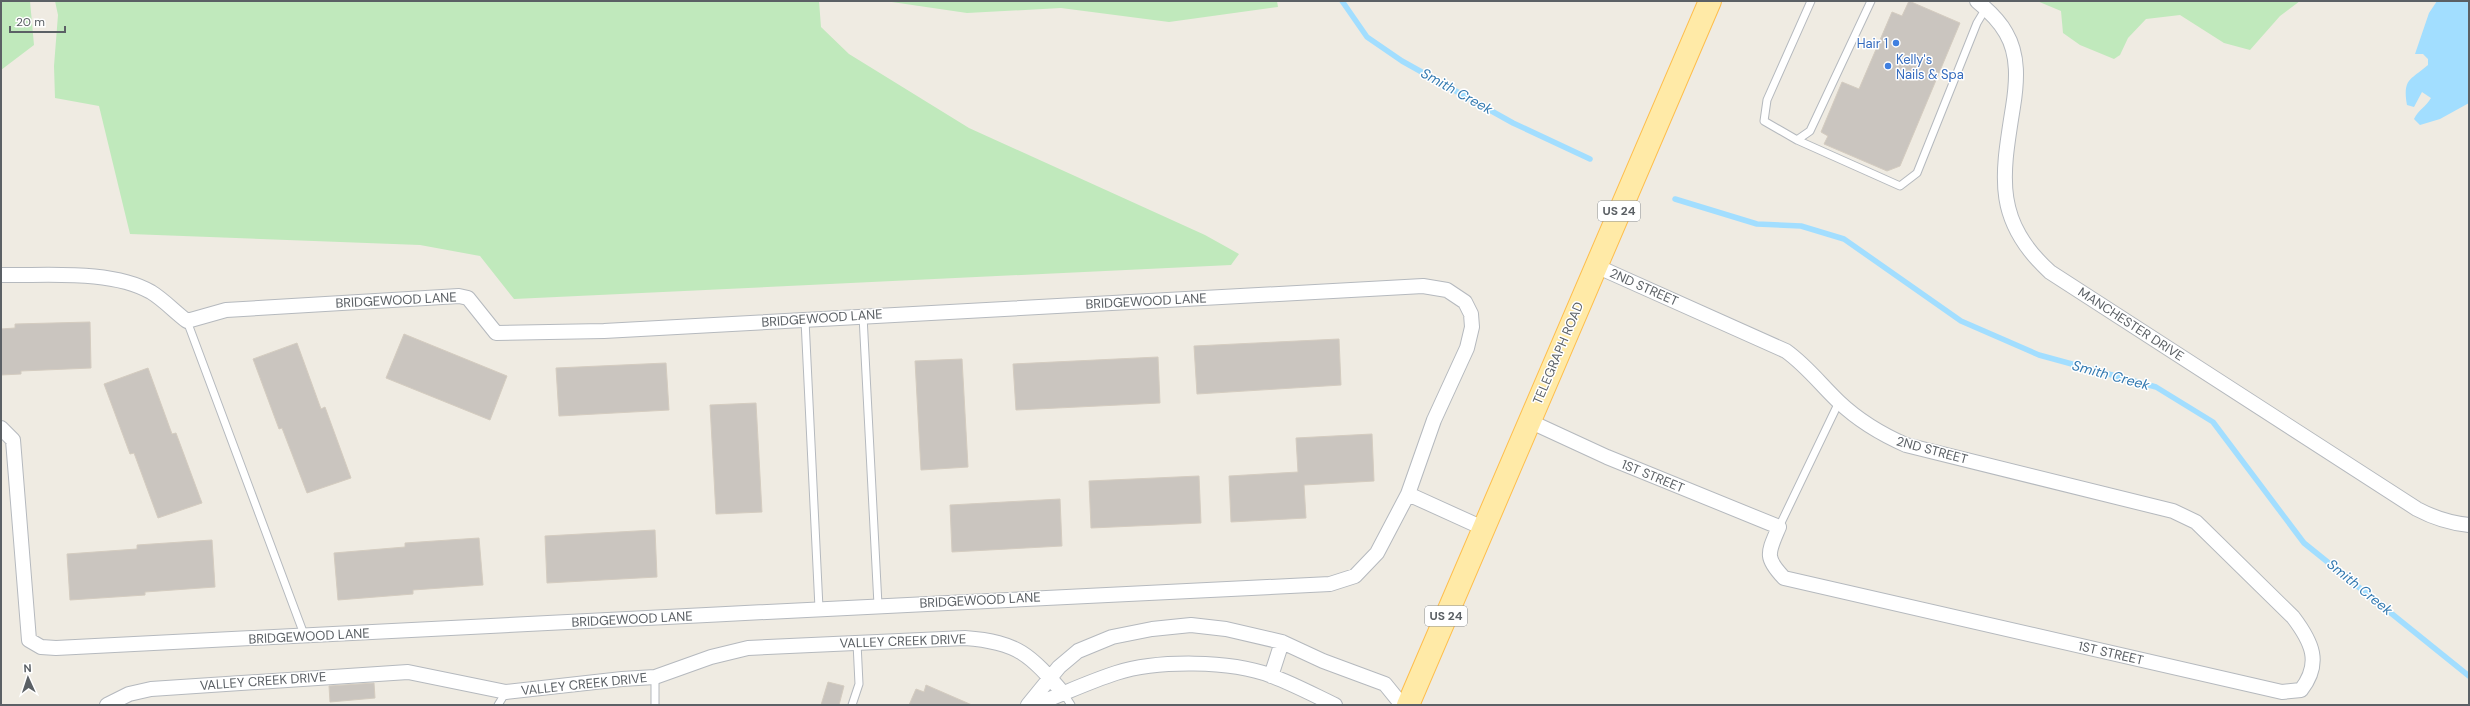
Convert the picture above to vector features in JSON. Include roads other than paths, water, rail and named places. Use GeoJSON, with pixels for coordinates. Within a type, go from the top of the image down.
{"type":"FeatureCollection","features":[{"type":"Feature","properties":{"kind":"main road","name":"TELEGRAPH ROAD"},"geometry":{"type":"LineString","coordinates":[[1408,705],[1710,1]]}},
{"type":"Feature","properties":{"kind":"street","name":"MANCHESTER DRIVE"},"geometry":{"type":"LineString","coordinates":[[1982,5],[2006,33],[2016,62],[2015,96],[2004,172],[2007,203],[2013,223],[2025,247],[2038,261],[2050,272],[2417,509],[2434,518],[2451,524],[2469,525]]}},
{"type":"Feature","properties":{"kind":"street","name":"2ND STREET"},"geometry":{"type":"LineString","coordinates":[[1596,266],[1786,351],[1800,361],[1839,402],[1873,429],[1906,445],[2173,511],[2196,522],[2209,535]]}},
{"type":"Feature","properties":{"kind":"street"},"geometry":{"type":"LineString","coordinates":[[1,275],[101,277],[126,282],[151,292],[187,321]]}},
{"type":"Feature","properties":{"kind":"street","name":"BRIDGEWOOD LANE"},"geometry":{"type":"LineString","coordinates":[[1,428],[13,440],[29,640],[41,647],[56,648],[305,636],[878,605],[1330,584],[1355,576],[1368,565],[1377,553],[1408,494],[1434,420],[1466,348],[1472,327],[1471,314],[1465,302],[1457,295],[1437,286],[604,331],[496,333],[468,298],[459,296],[226,310],[187,321]]}},
{"type":"Feature","properties":{"kind":"street","name":"1ST STREET"},"geometry":{"type":"LineString","coordinates":[[1529,422],[1607,457],[1778,527],[1769,550],[1771,565],[1784,578],[2282,692],[2300,690],[2310,679],[2314,660],[2304,632],[2293,617],[2209,535]]}},
{"type":"Feature","properties":{"kind":"street"},"geometry":{"type":"LineString","coordinates":[[1408,494],[1483,528]]}},
{"type":"Feature","properties":{"kind":"street"},"geometry":{"type":"LineString","coordinates":[[1028,705],[1050,678],[1078,651],[1112,637],[1152,629],[1191,625],[1226,629],[1282,642],[1323,661],[1385,684],[1402,705]]}},
{"type":"Feature","properties":{"kind":"street","name":"VALLEY CREEK DRIVE"},"geometry":{"type":"LineString","coordinates":[[107,705],[129,694],[151,689],[408,672],[506,692],[622,679],[655,678],[711,657],[748,648],[944,638],[986,639],[1015,647],[1036,662],[1068,700]]}},
{"type":"Feature","properties":{"kind":"street"},"geometry":{"type":"LineString","coordinates":[[1271,676],[1282,642]]}},
{"type":"Feature","properties":{"kind":"street"},"geometry":{"type":"LineString","coordinates":[[1034,705],[1068,700],[1116,673],[1176,665],[1216,664],[1245,668],[1271,676],[1335,705]]}},
{"type":"Feature","properties":{"kind":"lane"},"geometry":{"type":"LineString","coordinates":[[1811,1],[1767,100],[1764,121],[1797,140],[1900,186],[1917,173],[1977,23],[1982,5]]}},
{"type":"Feature","properties":{"kind":"lane"},"geometry":{"type":"LineString","coordinates":[[1797,140],[1810,132],[1871,1]]}},
{"type":"Feature","properties":{"kind":"lane"},"geometry":{"type":"LineString","coordinates":[[863,316],[878,605]]}},
{"type":"Feature","properties":{"kind":"lane"},"geometry":{"type":"LineString","coordinates":[[805,320],[819,608]]}},
{"type":"Feature","properties":{"kind":"lane"},"geometry":{"type":"LineString","coordinates":[[187,321],[305,636]]}},
{"type":"Feature","properties":{"kind":"lane","name":"1ST STREET"},"geometry":{"type":"LineString","coordinates":[[1778,527],[1839,402]]}},
{"type":"Feature","properties":{"kind":"lane"},"geometry":{"type":"LineString","coordinates":[[852,705],[858,684],[857,643]]}},
{"type":"Feature","properties":{"kind":"lane"},"geometry":{"type":"LineString","coordinates":[[655,678],[655,705]]}},
{"type":"Feature","properties":{"kind":"lane"},"geometry":{"type":"LineString","coordinates":[[498,705],[506,692]]}},
{"type":"Feature","properties":{"kind":"water"},"geometry":{"type":"Polygon","coordinates":[[[2437,1],[2469,1],[2469,103],[2440,119],[2420,125],[2414,119],[2431,98],[2422,92],[2414,107],[2407,105],[2406,90],[2409,81],[2428,65],[2428,59],[2423,54],[2415,54],[2429,13],[2437,1]]]}},
{"type":"Feature","properties":{"kind":"waterway","name":"Smith Creek"},"geometry":{"type":"LineString","coordinates":[[1342,1],[1367,37],[1402,61],[1513,123],[1590,159]]}},
{"type":"Feature","properties":{"kind":"waterway","name":"Smith Creek"},"geometry":{"type":"LineString","coordinates":[[1675,199],[1757,224],[1801,226],[1844,239],[1961,321],[2039,355],[2156,387],[2213,422],[2304,543],[2469,676]]}},
{"type":"Feature","properties":{"kind":"place","name":"Hair 1"},"geometry":{"type":"Point","coordinates":[1896,43]}},
{"type":"Feature","properties":{"kind":"place","name":"Kelly's Nails & Spa"},"geometry":{"type":"Point","coordinates":[1888,66]}}]}
